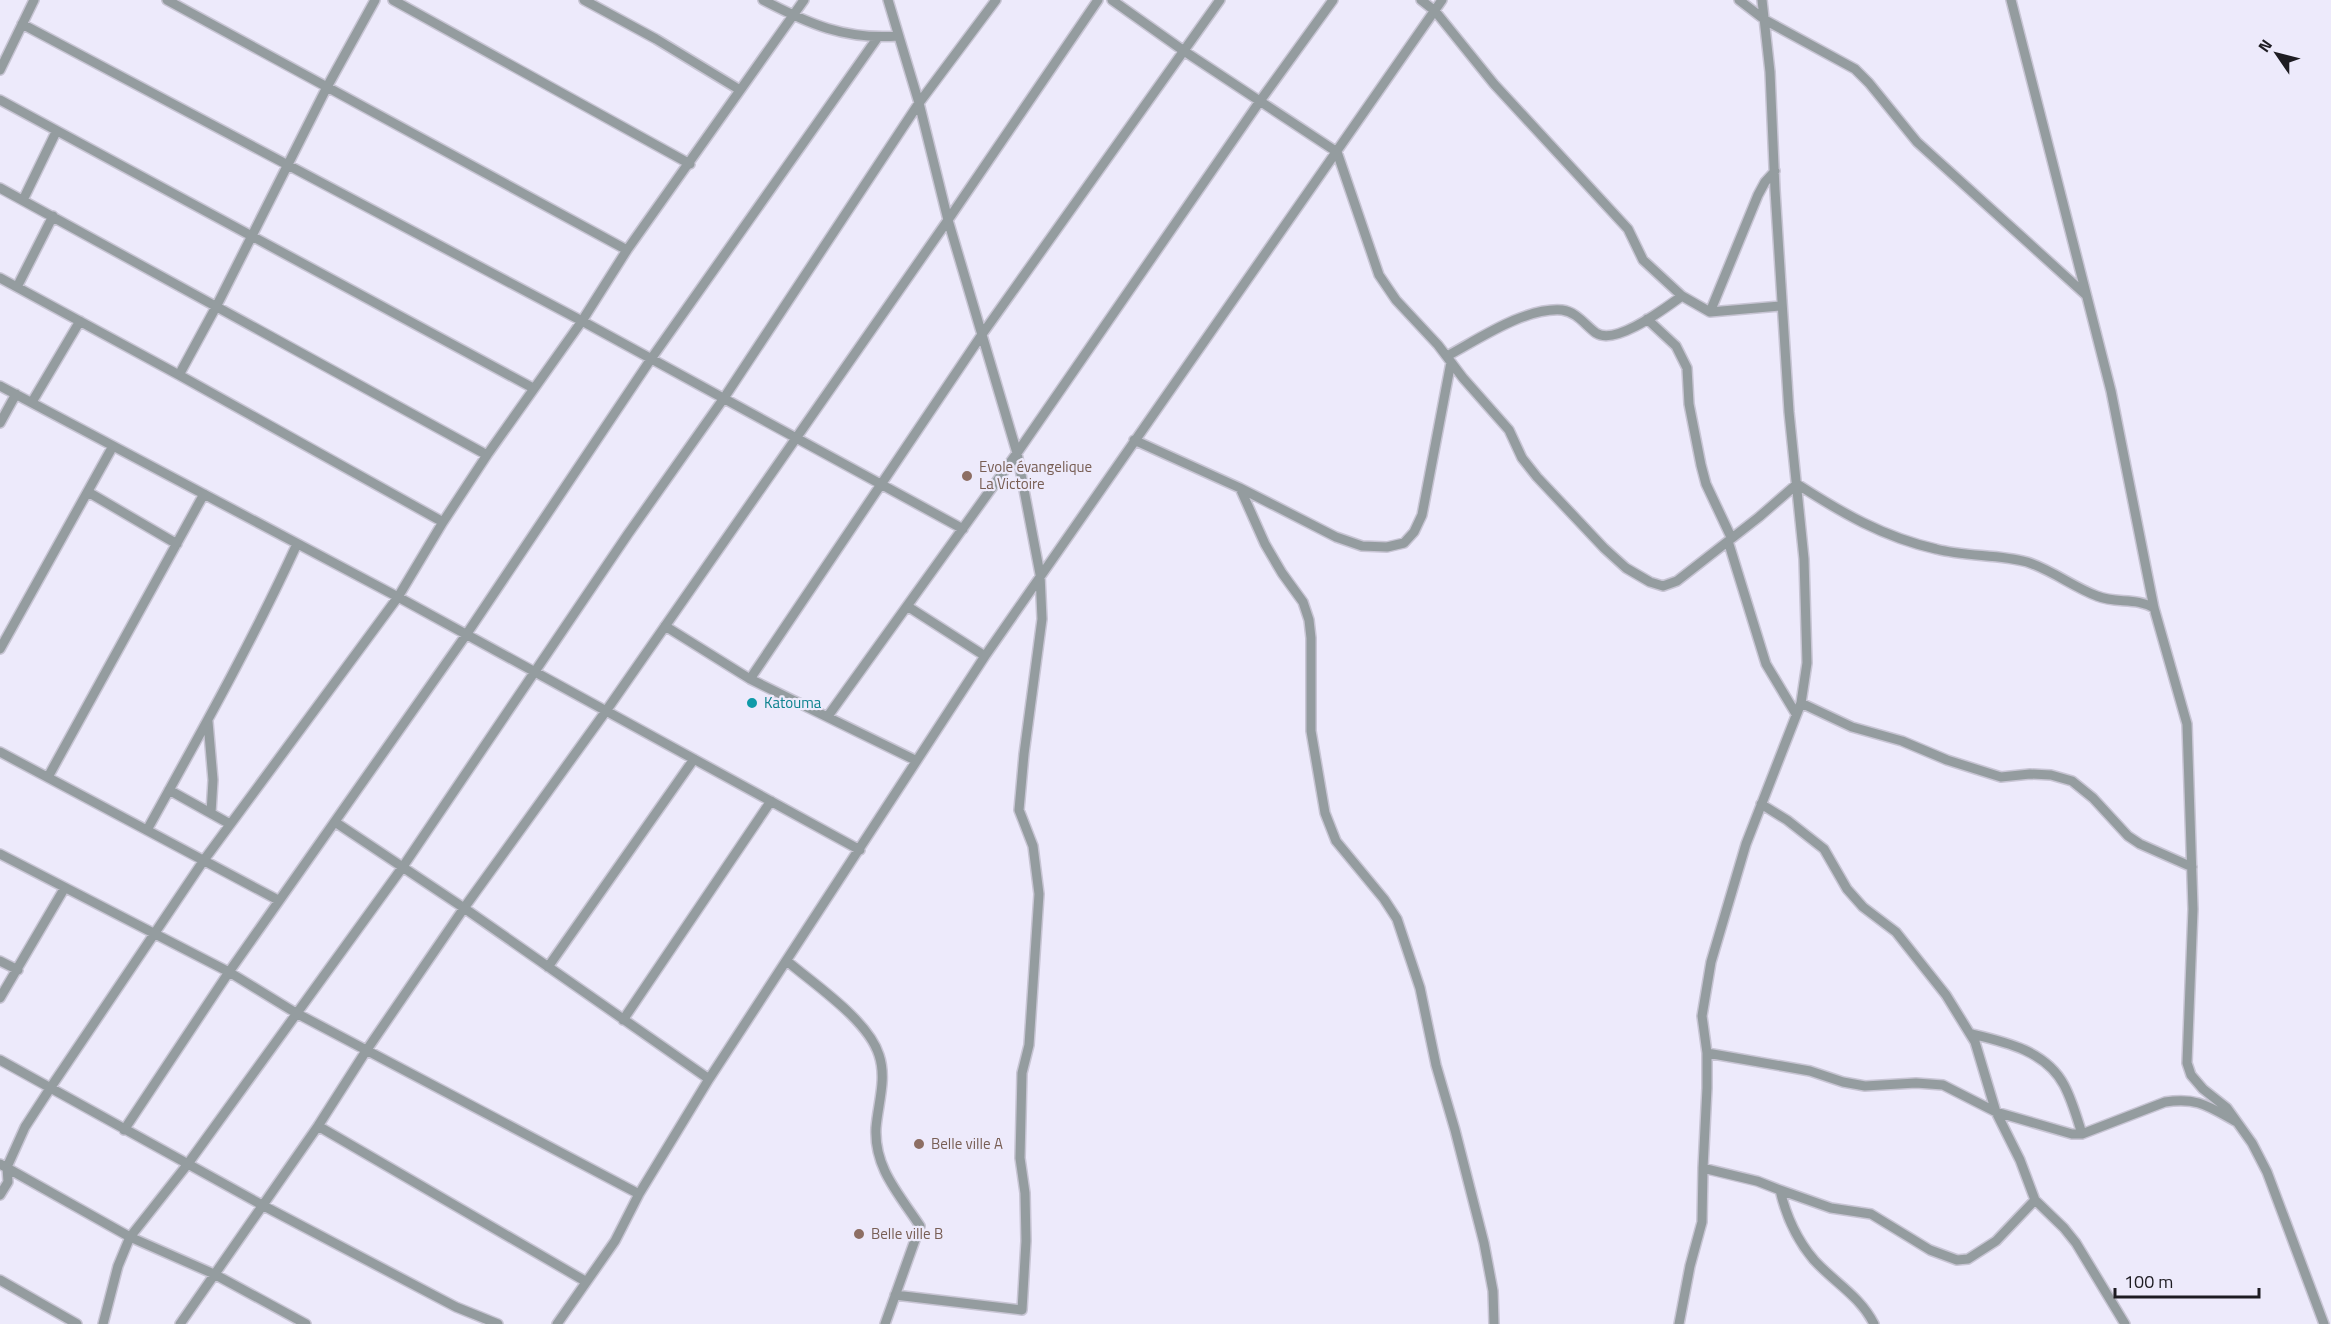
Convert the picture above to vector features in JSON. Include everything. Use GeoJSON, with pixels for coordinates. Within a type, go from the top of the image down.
{"type":"FeatureCollection","features":[{"type":"Feature","properties":{"kind":"street"},"geometry":{"type":"LineString","coordinates":[[0,70],[34,0]]}},
{"type":"Feature","properties":{"kind":"street"},"geometry":{"type":"LineString","coordinates":[[167,0],[627,250]]}},
{"type":"Feature","properties":{"kind":"street"},"geometry":{"type":"LineString","coordinates":[[179,375],[217,305],[286,164],[375,0]]}},
{"type":"Feature","properties":{"kind":"street"},"geometry":{"type":"LineString","coordinates":[[393,0],[690,164]]}},
{"type":"Feature","properties":{"kind":"street"},"geometry":{"type":"LineString","coordinates":[[584,0],[657,39],[740,90]]}},
{"type":"Feature","properties":{"kind":"street"},"geometry":{"type":"LineString","coordinates":[[763,0],[793,16],[832,32],[878,37],[898,36]]}},
{"type":"Feature","properties":{"kind":"street"},"geometry":{"type":"LineString","coordinates":[[0,1195],[8,1182],[4,1165],[51,1087],[204,860],[398,597],[487,455],[582,321],[627,250],[804,0]]}},
{"type":"Feature","properties":{"kind":"street"},"geometry":{"type":"LineString","coordinates":[[104,1324],[118,1266],[130,1237],[187,1165],[402,868],[628,534],[724,398],[919,103],[996,0]]}},
{"type":"Feature","properties":{"kind":"street"},"geometry":{"type":"LineString","coordinates":[[180,1324],[318,1126],[366,1051],[464,908],[606,711],[948,220],[1098,0]]}},
{"type":"Feature","properties":{"kind":"street"},"geometry":{"type":"LineString","coordinates":[[1112,0],[1184,51],[1337,152],[1379,275],[1396,300],[1509,430],[1522,458],[1537,477],[1626,568],[1650,582],[1663,586],[1677,581],[1797,484]]}},
{"type":"Feature","properties":{"kind":"street"},"geometry":{"type":"LineString","coordinates":[[750,679],[983,333],[1220,0]]}},
{"type":"Feature","properties":{"kind":"street"},"geometry":{"type":"LineString","coordinates":[[828,716],[1017,453],[1260,101],[1333,0]]}},
{"type":"Feature","properties":{"kind":"street"},"geometry":{"type":"LineString","coordinates":[[1421,0],[1435,11],[1494,84],[1628,230],[1643,260],[1682,296],[1710,312],[1782,306]]}},
{"type":"Feature","properties":{"kind":"street"},"geometry":{"type":"LineString","coordinates":[[557,1324],[615,1241],[639,1194],[709,1079],[860,849],[915,760],[1040,574],[1442,0]]}},
{"type":"Feature","properties":{"kind":"street"},"geometry":{"type":"LineString","coordinates":[[1739,0],[1765,20],[1855,69],[1917,142],[2087,296]]}},
{"type":"Feature","properties":{"kind":"street"},"geometry":{"type":"LineString","coordinates":[[1679,1324],[1690,1266],[1702,1222],[1707,1053],[1702,1016],[1711,962],[1728,899],[1761,804],[1801,703],[1807,663],[1804,559],[1782,306],[1770,72],[1762,0]]}},
{"type":"Feature","properties":{"kind":"street"},"geometry":{"type":"LineString","coordinates":[[2011,0],[2111,391],[2154,608],[2187,723],[2193,909],[2187,1063],[2191,1075],[2203,1089],[2227,1108],[2253,1143],[2267,1172],[2324,1324]]}},
{"type":"Feature","properties":{"kind":"street"},"geometry":{"type":"LineString","coordinates":[[889,1],[919,103],[948,220],[1017,453],[1040,574],[1042,619],[1018,810],[1033,846],[1039,894],[1029,1045],[1022,1073],[1020,1158],[1025,1193],[1026,1241],[1022,1310],[895,1295]]}},
{"type":"Feature","properties":{"kind":"street"},"geometry":{"type":"LineString","coordinates":[[22,24],[582,321],[963,529]]}},
{"type":"Feature","properties":{"kind":"street"},"geometry":{"type":"LineString","coordinates":[[124,1130],[278,900],[465,635],[651,359],[878,37]]}},
{"type":"Feature","properties":{"kind":"street"},"geometry":{"type":"LineString","coordinates":[[0,100],[533,388]]}},
{"type":"Feature","properties":{"kind":"street"},"geometry":{"type":"LineString","coordinates":[[22,200],[56,132]]}},
{"type":"Feature","properties":{"kind":"street"},"geometry":{"type":"LineString","coordinates":[[1710,312],[1758,195],[1765,182],[1775,171]]}},
{"type":"Feature","properties":{"kind":"street"},"geometry":{"type":"LineString","coordinates":[[0,188],[487,455]]}},
{"type":"Feature","properties":{"kind":"street"},"geometry":{"type":"LineString","coordinates":[[17,287],[53,216]]}},
{"type":"Feature","properties":{"kind":"street"},"geometry":{"type":"LineString","coordinates":[[0,278],[443,522]]}},
{"type":"Feature","properties":{"kind":"street"},"geometry":{"type":"LineString","coordinates":[[1134,440],[1240,488],[1336,537],[1362,546],[1387,547],[1404,543],[1414,532],[1422,515],[1449,359],[1513,321],[1534,312],[1562,310],[1574,313],[1597,334],[1606,337],[1618,334],[1647,320],[1682,296]]}},
{"type":"Feature","properties":{"kind":"street"},"geometry":{"type":"LineString","coordinates":[[1647,320],[1676,346],[1687,368],[1689,404],[1706,484],[1729,539],[1766,664],[1796,714]]}},
{"type":"Feature","properties":{"kind":"street"},"geometry":{"type":"LineString","coordinates":[[32,402],[80,321]]}},
{"type":"Feature","properties":{"kind":"street"},"geometry":{"type":"LineString","coordinates":[[0,386],[398,597],[860,849]]}},
{"type":"Feature","properties":{"kind":"street"},"geometry":{"type":"LineString","coordinates":[[0,423],[16,394]]}},
{"type":"Feature","properties":{"kind":"street"},"geometry":{"type":"LineString","coordinates":[[0,649],[113,446]]}},
{"type":"Feature","properties":{"kind":"street"},"geometry":{"type":"LineString","coordinates":[[1797,484],[1849,517],[1888,534],[1936,549],[2028,562],[2098,597],[2120,601],[2133,600],[2154,608]]}},
{"type":"Feature","properties":{"kind":"street"},"geometry":{"type":"LineString","coordinates":[[1240,488],[1265,544],[1303,602],[1309,620],[1311,731],[1325,813],[1336,841],[1384,899],[1397,919],[1420,988],[1436,1065],[1484,1244],[1492,1291],[1494,1324]]}},
{"type":"Feature","properties":{"kind":"street"},"geometry":{"type":"LineString","coordinates":[[88,492],[177,544]]}},
{"type":"Feature","properties":{"kind":"street"},"geometry":{"type":"LineString","coordinates":[[48,777],[204,494]]}},
{"type":"Feature","properties":{"kind":"street"},"geometry":{"type":"LineString","coordinates":[[147,830],[208,722],[273,597],[297,544]]}},
{"type":"Feature","properties":{"kind":"street"},"geometry":{"type":"LineString","coordinates":[[907,606],[985,656]]}},
{"type":"Feature","properties":{"kind":"street"},"geometry":{"type":"LineString","coordinates":[[665,626],[750,679],[915,760]]}},
{"type":"Feature","properties":{"kind":"street"},"geometry":{"type":"LineString","coordinates":[[1801,703],[1852,727],[1902,741],[1947,760],[2001,777],[2030,774],[2051,775],[2072,781],[2093,798],[2128,836],[2140,844],[2192,867]]}},
{"type":"Feature","properties":{"kind":"street"},"geometry":{"type":"LineString","coordinates":[[208,722],[213,780],[212,813]]}},
{"type":"Feature","properties":{"kind":"street"},"geometry":{"type":"LineString","coordinates":[[0,752],[278,900]]}},
{"type":"Feature","properties":{"kind":"street"},"geometry":{"type":"LineString","coordinates":[[548,967],[694,759]]}},
{"type":"Feature","properties":{"kind":"street"},"geometry":{"type":"LineString","coordinates":[[169,790],[230,824]]}},
{"type":"Feature","properties":{"kind":"street"},"geometry":{"type":"LineString","coordinates":[[623,1020],[771,801]]}},
{"type":"Feature","properties":{"kind":"street"},"geometry":{"type":"LineString","coordinates":[[1761,804],[1787,820],[1824,849],[1847,889],[1863,907],[1896,932],[1928,970],[1972,1034],[1985,1070],[1996,1112],[2020,1160],[2035,1200],[2076,1243],[2125,1324]]}},
{"type":"Feature","properties":{"kind":"street"},"geometry":{"type":"LineString","coordinates":[[335,822],[464,908],[709,1079]]}},
{"type":"Feature","properties":{"kind":"street"},"geometry":{"type":"LineString","coordinates":[[0,854],[229,972],[296,1013],[366,1051],[639,1194]]}},
{"type":"Feature","properties":{"kind":"street"},"geometry":{"type":"LineString","coordinates":[[0,998],[64,889]]}},
{"type":"Feature","properties":{"kind":"street"},"geometry":{"type":"LineString","coordinates":[[0,961],[18,970]]}},
{"type":"Feature","properties":{"kind":"street"},"geometry":{"type":"LineString","coordinates":[[787,961],[865,1029],[879,1054],[882,1071],[881,1099],[876,1128],[878,1154],[883,1170],[898,1196],[920,1226],[885,1324]]}},
{"type":"Feature","properties":{"kind":"street"},"geometry":{"type":"LineString","coordinates":[[1972,1034],[2019,1047],[2050,1066],[2065,1087],[2082,1134]]}},
{"type":"Feature","properties":{"kind":"street"},"geometry":{"type":"LineString","coordinates":[[1707,1053],[1810,1071],[1843,1082],[1865,1086],[1916,1083],[1943,1085],[1996,1112],[2061,1132],[2082,1134],[2164,1102],[2178,1100],[2191,1100],[2208,1106],[2240,1124]]}},
{"type":"Feature","properties":{"kind":"street"},"geometry":{"type":"LineString","coordinates":[[0,1059],[262,1205],[456,1307],[498,1324]]}},
{"type":"Feature","properties":{"kind":"street"},"geometry":{"type":"LineString","coordinates":[[318,1126],[585,1281]]}},
{"type":"Feature","properties":{"kind":"street"},"geometry":{"type":"LineString","coordinates":[[4,1165],[130,1237],[214,1275],[294,1321],[306,1324]]}},
{"type":"Feature","properties":{"kind":"street"},"geometry":{"type":"LineString","coordinates":[[1703,1168],[1757,1181],[1831,1208],[1871,1214],[1930,1250],[1957,1260],[1968,1259],[1996,1241],[2035,1200]]}},
{"type":"Feature","properties":{"kind":"street"},"geometry":{"type":"LineString","coordinates":[[1780,1190],[1786,1215],[1801,1242],[1814,1260],[1860,1302],[1874,1324]]}},
{"type":"Feature","properties":{"kind":"street"},"geometry":{"type":"LineString","coordinates":[[0,1280],[65,1321],[77,1324]]}},
{"type":"Feature","properties":{"kind":"place","name":"Evole évangelique La Victoire"},"geometry":{"type":"Point","coordinates":[967,476]}},
{"type":"Feature","properties":{"kind":"place","name":"Katouma"},"geometry":{"type":"Point","coordinates":[752,703]}},
{"type":"Feature","properties":{"kind":"place","name":"Belle ville A"},"geometry":{"type":"Point","coordinates":[919,1144]}},
{"type":"Feature","properties":{"kind":"place","name":"Belle ville B"},"geometry":{"type":"Point","coordinates":[859,1234]}}]}
